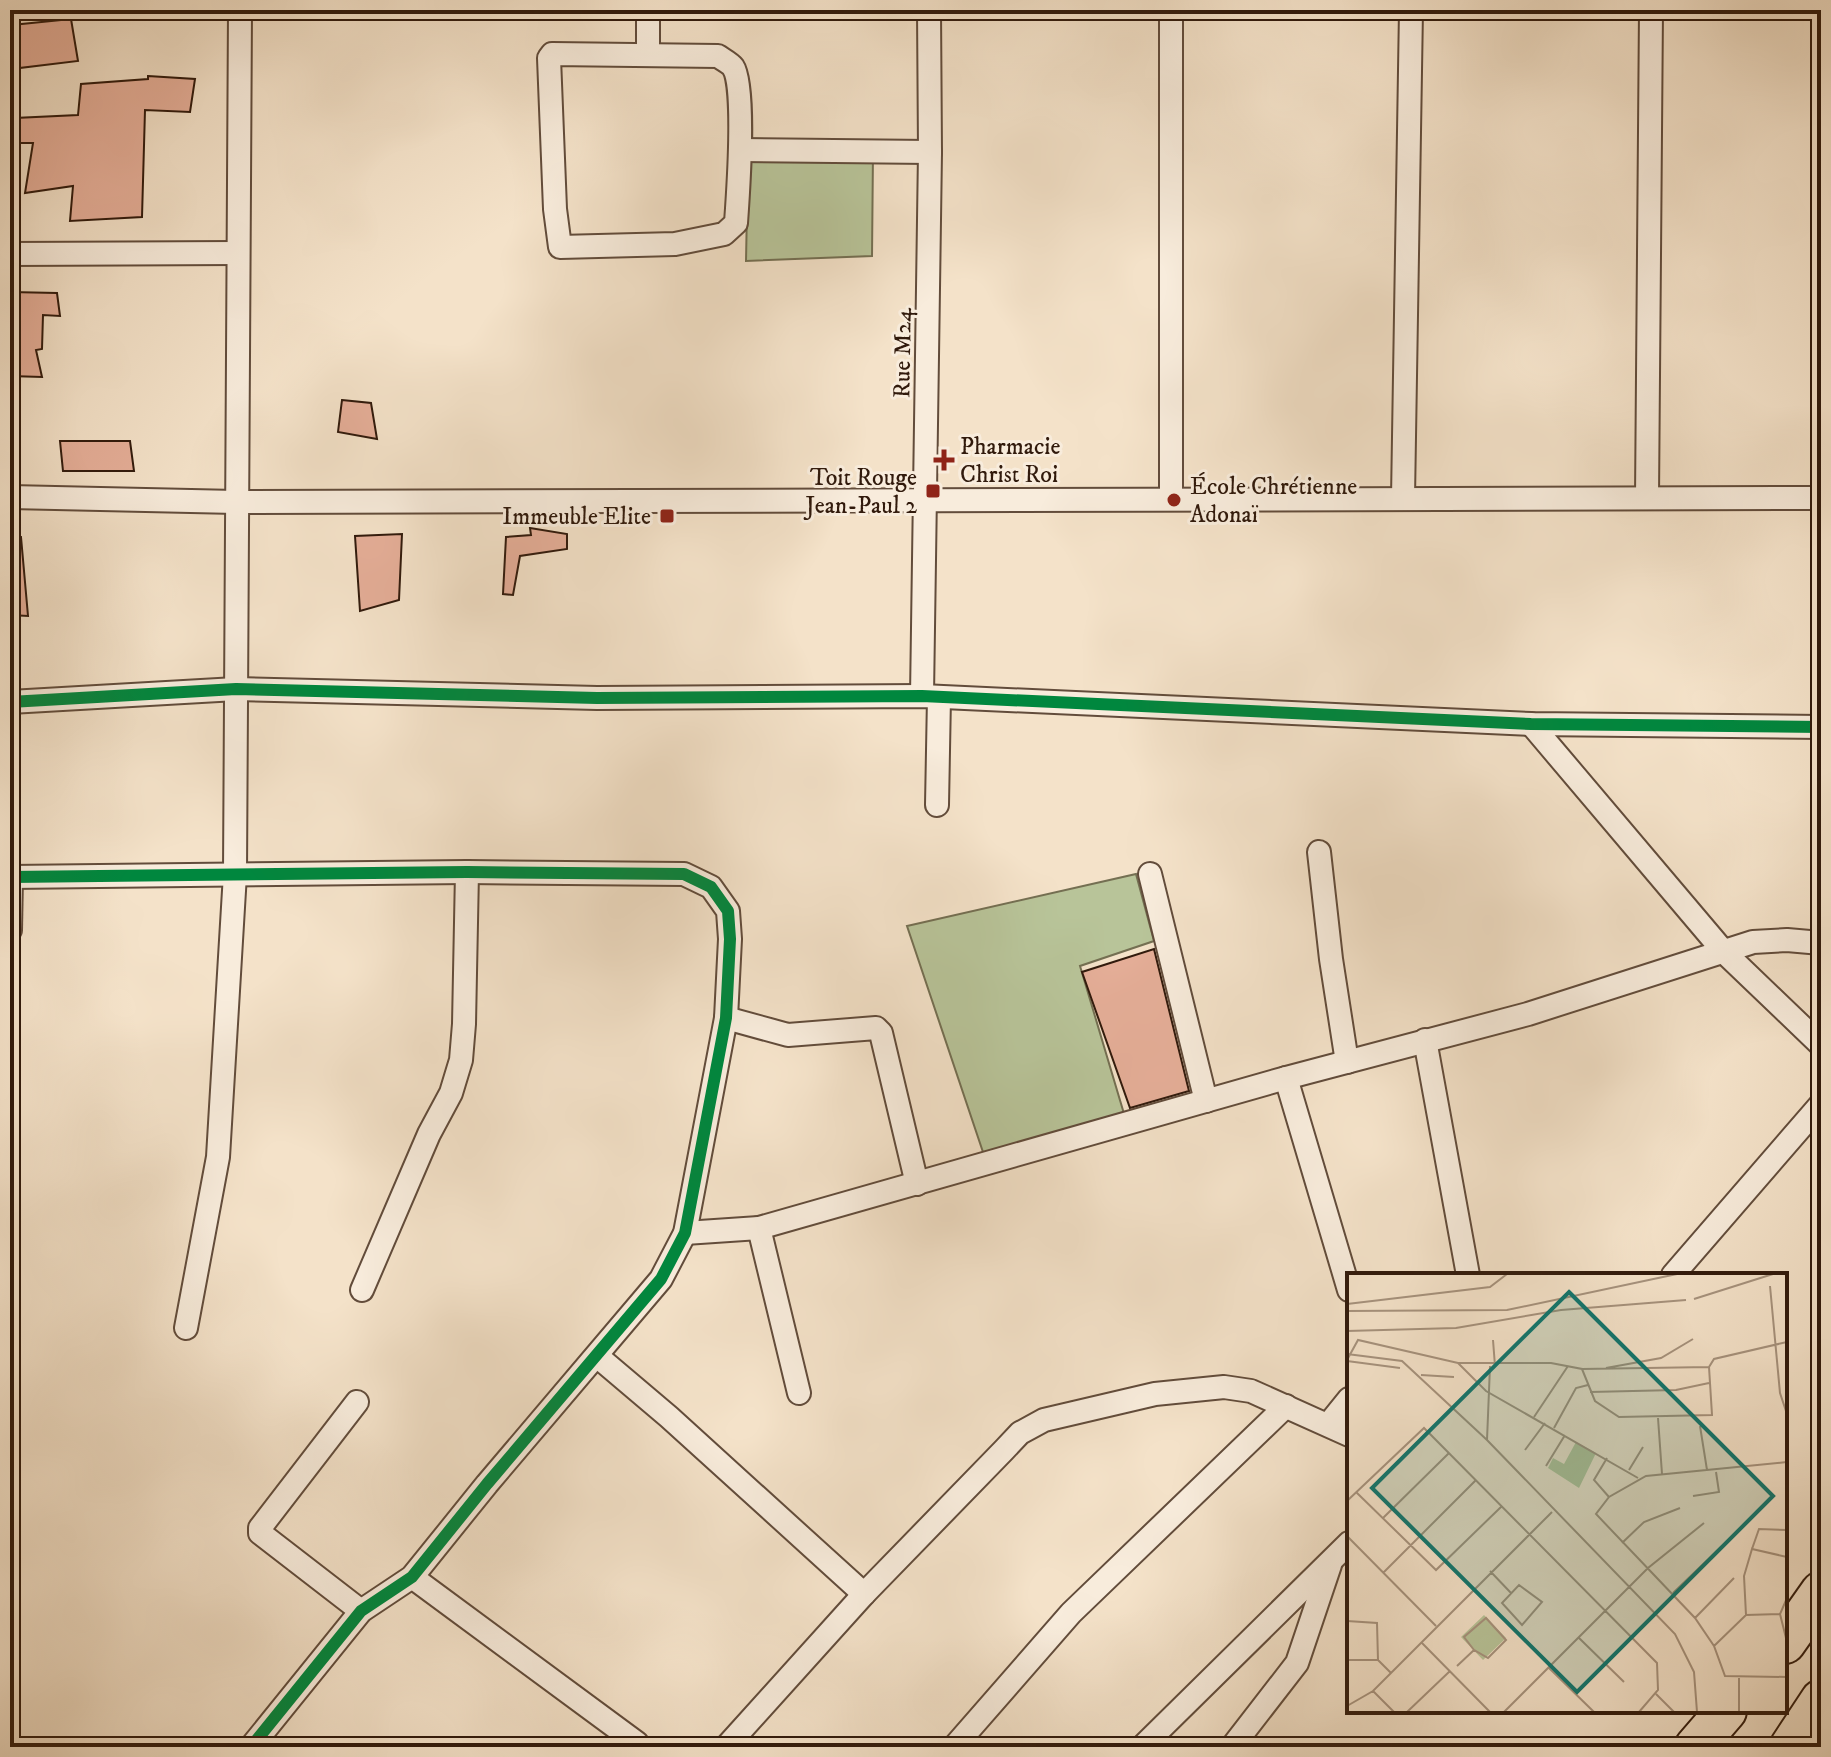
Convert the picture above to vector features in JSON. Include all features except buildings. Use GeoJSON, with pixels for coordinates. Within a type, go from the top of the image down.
{"type":"FeatureCollection","features":[{"type":"Feature","properties":{"kind":"highway"},"geometry":{"type":"LineString","coordinates":[[1787,1640],[1821,1592]]}},
{"type":"Feature","properties":{"kind":"highway"},"geometry":{"type":"LineString","coordinates":[[1790,1747],[1821,1700]]}},
{"type":"Feature","properties":{"kind":"highway"},"geometry":{"type":"LineString","coordinates":[[1695,1747],[1724,1713]]}},
{"type":"Feature","properties":{"kind":"street"},"geometry":{"type":"LineString","coordinates":[[186,1328],[218,1157],[235,874],[240,10]]}},
{"type":"Feature","properties":{"kind":"street"},"geometry":{"type":"LineString","coordinates":[[648,10],[648,54]]}},
{"type":"Feature","properties":{"kind":"street","name":"Rue M24"},"geometry":{"type":"LineString","coordinates":[[929,10],[926,499],[930,696],[937,805]]}},
{"type":"Feature","properties":{"kind":"street"},"geometry":{"type":"LineString","coordinates":[[1171,10],[1171,499]]}},
{"type":"Feature","properties":{"kind":"street"},"geometry":{"type":"LineString","coordinates":[[1403,498],[1411,10]]}},
{"type":"Feature","properties":{"kind":"street"},"geometry":{"type":"LineString","coordinates":[[1647,498],[1651,10]]}},
{"type":"Feature","properties":{"kind":"street"},"geometry":{"type":"LineString","coordinates":[[552,54],[648,54],[718,56],[732,66],[738,81],[740,150],[736,223],[724,234],[675,244],[560,247],[555,209],[549,58],[552,54]]}},
{"type":"Feature","properties":{"kind":"street"},"geometry":{"type":"LineString","coordinates":[[740,150],[930,152]]}},
{"type":"Feature","properties":{"kind":"street"},"geometry":{"type":"LineString","coordinates":[[10,254],[238,253]]}},
{"type":"Feature","properties":{"kind":"street"},"geometry":{"type":"LineString","coordinates":[[10,497],[236,502],[1821,498]]}},
{"type":"Feature","properties":{"kind":"street"},"geometry":{"type":"LineString","coordinates":[[10,702],[236,689],[597,698],[930,696],[1531,724],[1821,727]]}},
{"type":"Feature","properties":{"kind":"street"},"geometry":{"type":"LineString","coordinates":[[1531,724],[1724,952],[1821,1045]]}},
{"type":"Feature","properties":{"kind":"street"},"geometry":{"type":"LineString","coordinates":[[1319,852],[1347,1062]]}},
{"type":"Feature","properties":{"kind":"street"},"geometry":{"type":"LineString","coordinates":[[362,1290],[429,1134],[451,1093],[461,1060],[467,872]]}},
{"type":"Feature","properties":{"kind":"street"},"geometry":{"type":"LineString","coordinates":[[10,930],[10,877],[467,872],[684,874],[711,887],[728,911],[730,939],[726,1018],[685,1233],[661,1279],[412,1577],[361,1611],[251,1747]]}},
{"type":"Feature","properties":{"kind":"street"},"geometry":{"type":"LineString","coordinates":[[1150,874],[1206,1101]]}},
{"type":"Feature","properties":{"kind":"street"},"geometry":{"type":"LineString","coordinates":[[685,1233],[759,1228],[1286,1078],[1528,1014],[1753,942],[1787,940],[1821,943]]}},
{"type":"Feature","properties":{"kind":"street"},"geometry":{"type":"LineString","coordinates":[[726,1018],[788,1035],[876,1028],[881,1033],[917,1184]]}},
{"type":"Feature","properties":{"kind":"street"},"geometry":{"type":"LineString","coordinates":[[1425,1040],[1468,1273]]}},
{"type":"Feature","properties":{"kind":"street"},"geometry":{"type":"LineString","coordinates":[[1286,1078],[1347,1283]]}},
{"type":"Feature","properties":{"kind":"street"},"geometry":{"type":"LineString","coordinates":[[1675,1273],[1821,1104]]}},
{"type":"Feature","properties":{"kind":"street"},"geometry":{"type":"LineString","coordinates":[[759,1228],[799,1393]]}},
{"type":"Feature","properties":{"kind":"street"},"geometry":{"type":"LineString","coordinates":[[597,1356],[864,1594]]}},
{"type":"Feature","properties":{"kind":"street"},"geometry":{"type":"LineString","coordinates":[[726,1747],[864,1594],[1020,1433],[1044,1420],[1155,1394],[1224,1387],[1251,1391],[1347,1434]]}},
{"type":"Feature","properties":{"kind":"street"},"geometry":{"type":"LineString","coordinates":[[1328,1425],[1347,1401]]}},
{"type":"Feature","properties":{"kind":"street"},"geometry":{"type":"LineString","coordinates":[[357,1402],[260,1528],[260,1533],[361,1611]]}},
{"type":"Feature","properties":{"kind":"street"},"geometry":{"type":"LineString","coordinates":[[954,1747],[1071,1613],[1286,1406]]}},
{"type":"Feature","properties":{"kind":"street"},"geometry":{"type":"LineString","coordinates":[[1142,1747],[1347,1545]]}},
{"type":"Feature","properties":{"kind":"street"},"geometry":{"type":"LineString","coordinates":[[1232,1747],[1297,1663],[1331,1560]]}},
{"type":"Feature","properties":{"kind":"street"},"geometry":{"type":"LineString","coordinates":[[412,1577],[637,1743]]}},
{"type":"Feature","properties":{"kind":"green space"},"geometry":{"type":"Polygon","coordinates":[[[873,152],[872,256],[746,261],[748,156],[873,152]]]}},
{"type":"Feature","properties":{"kind":"green space"},"geometry":{"type":"Polygon","coordinates":[[[1136,874],[1154,941],[1080,966],[1125,1117],[985,1158],[907,926],[1136,874]]]}},
{"type":"Feature","properties":{"kind":"cycle path"},"geometry":{"type":"LineString","coordinates":[[10,702],[236,689],[597,698],[922,696],[1531,724],[1821,727]]}},
{"type":"Feature","properties":{"kind":"cycle path"},"geometry":{"type":"LineString","coordinates":[[10,877],[467,872],[684,874],[711,887],[728,911],[730,939],[726,1018],[685,1233],[661,1279],[412,1577],[361,1611],[251,1747]]}},
{"type":"Feature","properties":{"kind":"place","name":"Pharmacie Christ Roi"},"geometry":{"type":"Point","coordinates":[944,460]}},
{"type":"Feature","properties":{"kind":"place","name":"Toit Rouge Jean-Paul 2"},"geometry":{"type":"Point","coordinates":[933,491]}},
{"type":"Feature","properties":{"kind":"place","name":"École Chrétienne Adonaï"},"geometry":{"type":"Point","coordinates":[1174,500]}},
{"type":"Feature","properties":{"kind":"place","name":"Immeuble Elite"},"geometry":{"type":"Point","coordinates":[667,516]}}]}
